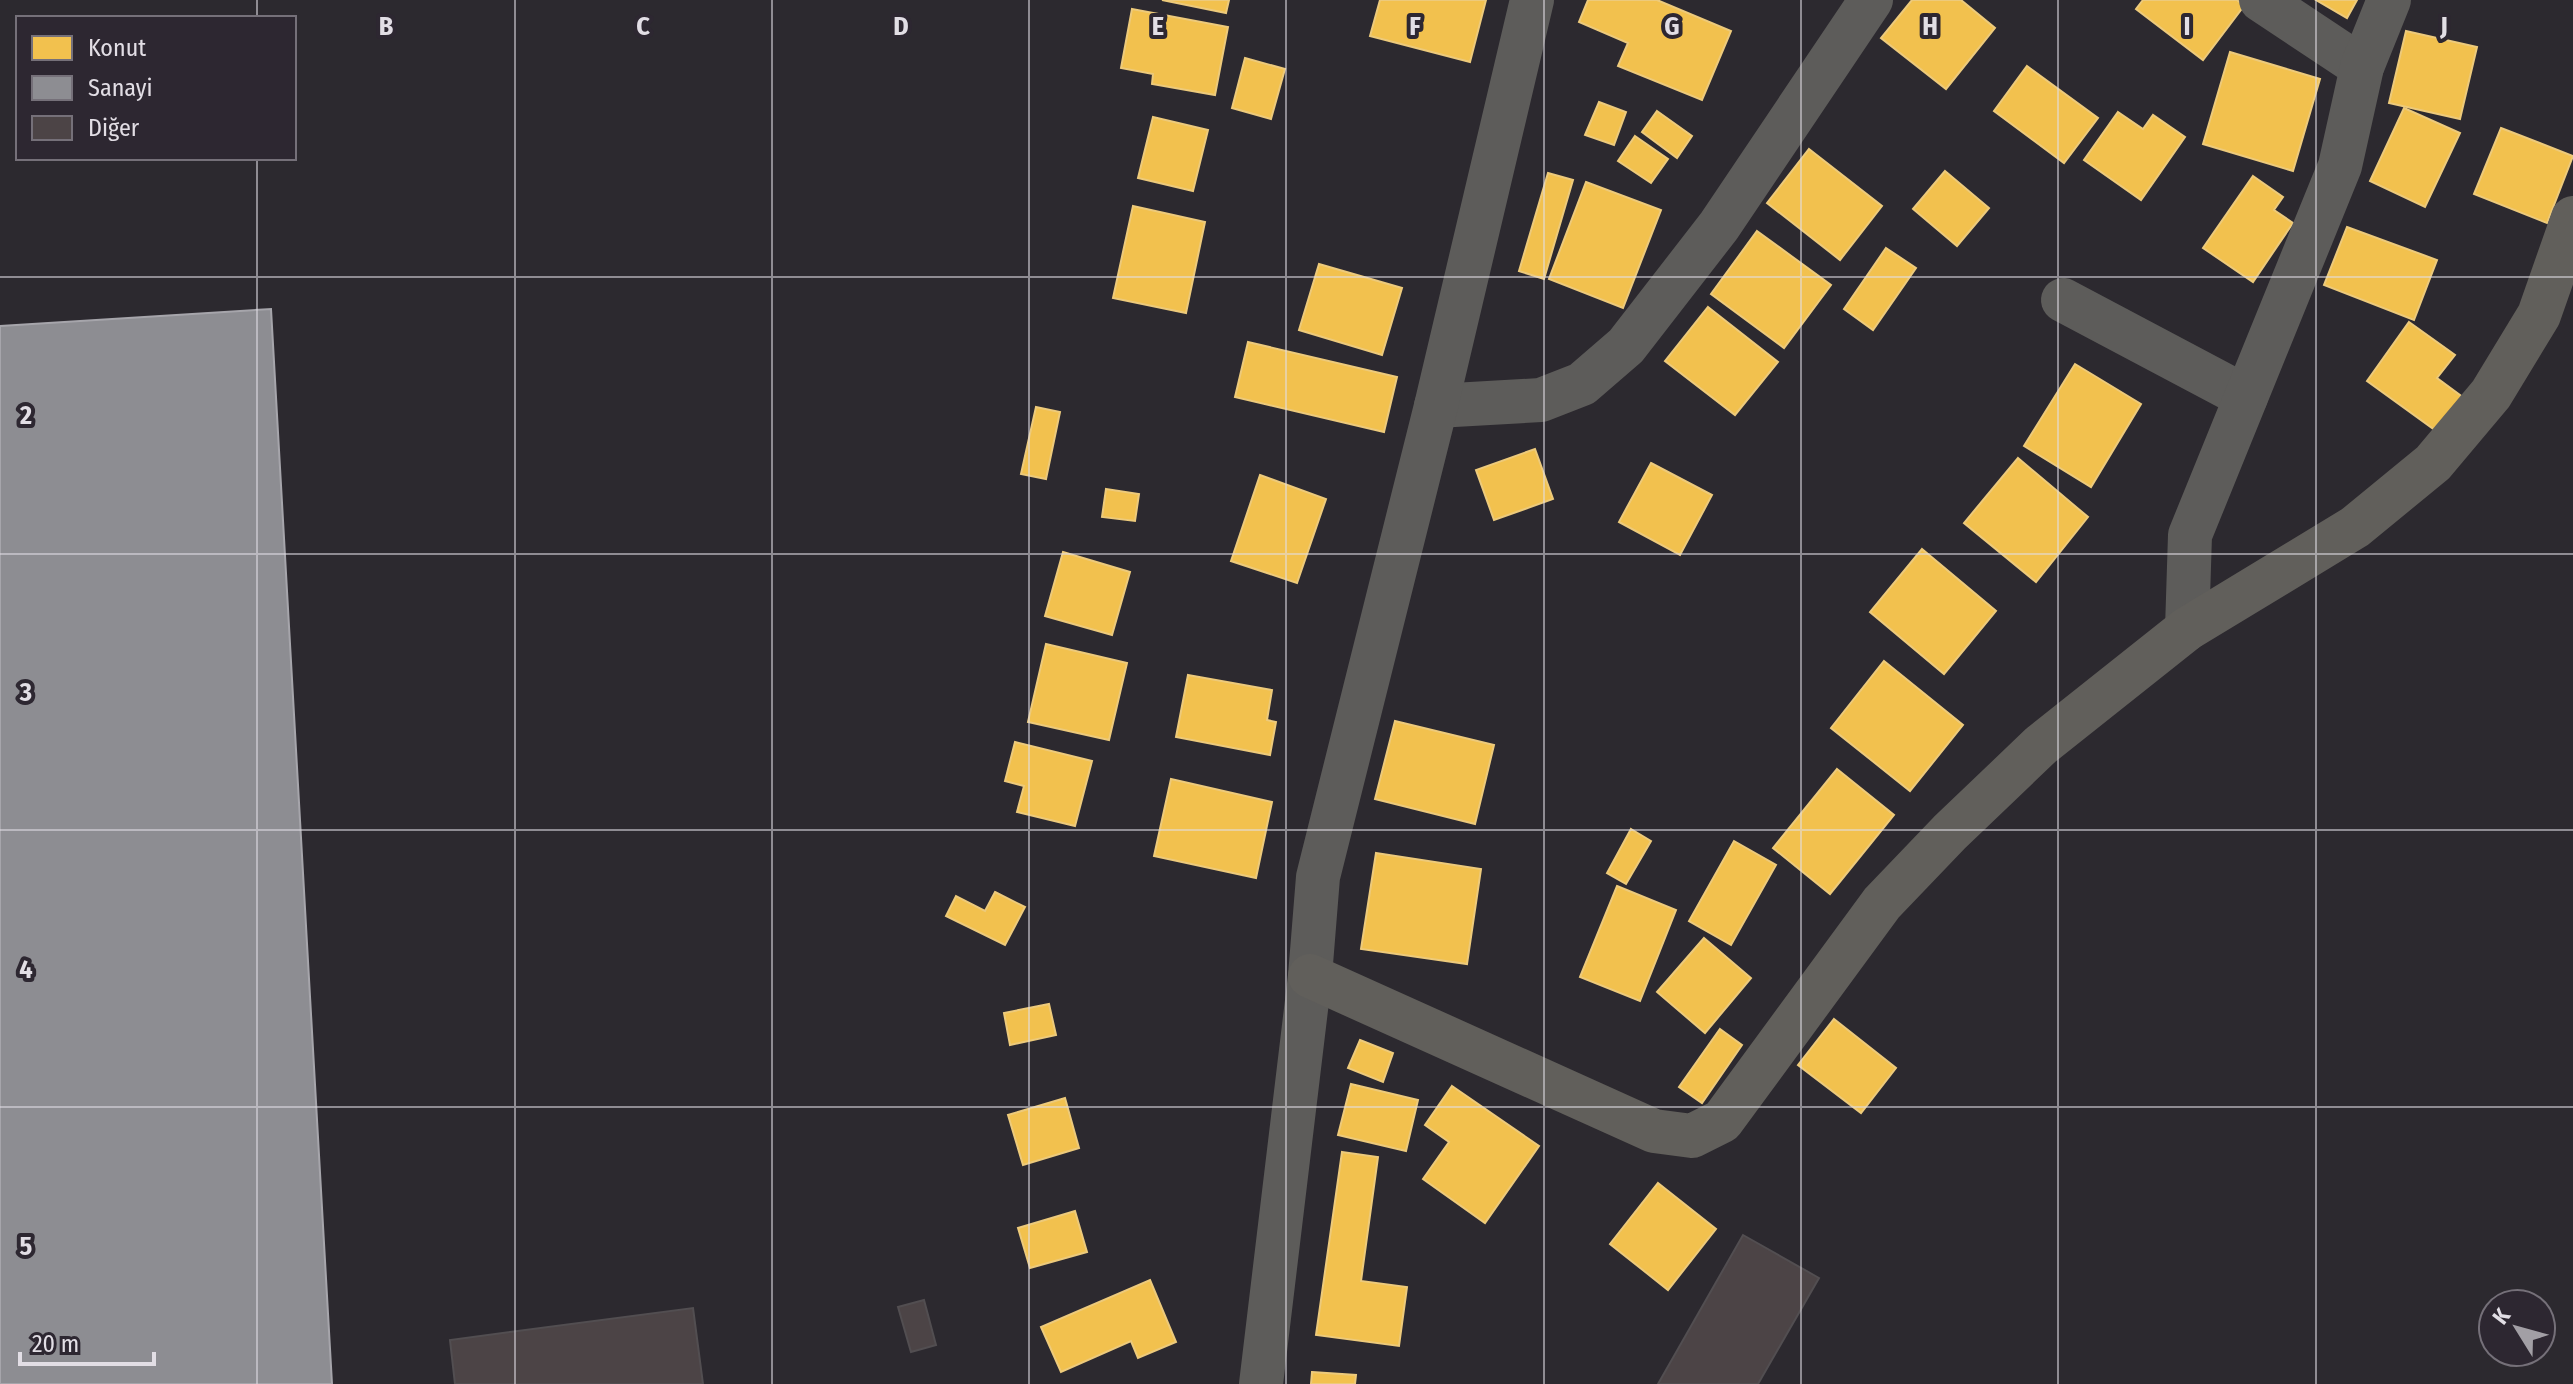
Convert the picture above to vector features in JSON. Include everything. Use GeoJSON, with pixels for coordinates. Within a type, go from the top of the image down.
{"type":"FeatureCollection","features":[{"type":"Feature","properties":{"kind":"street"},"geometry":{"type":"LineString","coordinates":[[1261,1384],[1310,976],[1318,877],[1436,406],[1532,0]]}},
{"type":"Feature","properties":{"kind":"street"},"geometry":{"type":"LineString","coordinates":[[1436,406],[1541,400],[1582,384],[1626,346],[1719,226],[1871,0]]}},
{"type":"Feature","properties":{"kind":"street"},"geometry":{"type":"LineString","coordinates":[[2261,0],[2362,67]]}},
{"type":"Feature","properties":{"kind":"street"},"geometry":{"type":"LineString","coordinates":[[2187,629],[2190,535],[2340,166],[2362,67],[2389,0]]}},
{"type":"Feature","properties":{"kind":"street"},"geometry":{"type":"LineString","coordinates":[[1310,976],[1654,1131],[1692,1136],[1722,1121],[1882,903],[1950,832],[2041,745],[2187,629],[2355,527],[2433,463],[2491,394],[2539,315],[2573,218]]}},
{"type":"Feature","properties":{"kind":"street"},"geometry":{"type":"LineString","coordinates":[[2063,300],[2246,397]]}},
{"type":"Feature","properties":{"kind":"building: Konut"},"geometry":{"type":"Polygon","coordinates":[[[1162,0],[1229,0],[1226,13],[1162,0]]]}},
{"type":"Feature","properties":{"kind":"building: Konut"},"geometry":{"type":"Polygon","coordinates":[[[1380,0],[1486,0],[1470,62],[1370,36],[1380,0]]]}},
{"type":"Feature","properties":{"kind":"building: Konut"},"geometry":{"type":"Polygon","coordinates":[[[1588,0],[1657,0],[1731,31],[1702,100],[1618,66],[1628,43],[1579,22],[1588,0]]]}},
{"type":"Feature","properties":{"kind":"building: Konut"},"geometry":{"type":"Polygon","coordinates":[[[1912,0],[1961,0],[1995,28],[1946,89],[1881,38],[1912,0]]]}},
{"type":"Feature","properties":{"kind":"building: Konut"},"geometry":{"type":"Polygon","coordinates":[[[2143,0],[2237,0],[2244,6],[2203,60],[2136,9],[2143,0]]]}},
{"type":"Feature","properties":{"kind":"building: Konut"},"geometry":{"type":"Polygon","coordinates":[[[2316,0],[2357,0],[2347,18],[2316,0]]]}},
{"type":"Feature","properties":{"kind":"building: Konut"},"geometry":{"type":"Polygon","coordinates":[[[1132,9],[1228,27],[1215,95],[1152,84],[1153,74],[1121,68],[1132,9]]]}},
{"type":"Feature","properties":{"kind":"building: Konut"},"geometry":{"type":"Polygon","coordinates":[[[2406,31],[2477,47],[2460,119],[2389,103],[2406,31]]]}},
{"type":"Feature","properties":{"kind":"building: Konut"},"geometry":{"type":"Polygon","coordinates":[[[2230,52],[2320,79],[2293,171],[2203,144],[2230,52]]]}},
{"type":"Feature","properties":{"kind":"building: Konut"},"geometry":{"type":"Polygon","coordinates":[[[1245,58],[1285,69],[1271,119],[1232,108],[1245,58]]]}},
{"type":"Feature","properties":{"kind":"building: Konut"},"geometry":{"type":"Polygon","coordinates":[[[2027,66],[2098,118],[2064,163],[1994,111],[2027,66]]]}},
{"type":"Feature","properties":{"kind":"building: Konut"},"geometry":{"type":"Polygon","coordinates":[[[1599,102],[1626,112],[1614,145],[1585,135],[1599,102]]]}},
{"type":"Feature","properties":{"kind":"building: Konut"},"geometry":{"type":"Polygon","coordinates":[[[2404,108],[2460,133],[2425,207],[2370,181],[2404,108]]]}},
{"type":"Feature","properties":{"kind":"building: Konut"},"geometry":{"type":"Polygon","coordinates":[[[1657,111],[1692,136],[1677,158],[1642,132],[1657,111]]]}},
{"type":"Feature","properties":{"kind":"building: Konut"},"geometry":{"type":"Polygon","coordinates":[[[2118,112],[2143,129],[2153,115],[2185,137],[2141,200],[2084,160],[2118,112]]]}},
{"type":"Feature","properties":{"kind":"building: Konut"},"geometry":{"type":"Polygon","coordinates":[[[1153,117],[1208,130],[1193,191],[1138,178],[1153,117]]]}},
{"type":"Feature","properties":{"kind":"building: Konut"},"geometry":{"type":"Polygon","coordinates":[[[2501,128],[2573,156],[2547,223],[2474,194],[2501,128]]]}},
{"type":"Feature","properties":{"kind":"building: Konut"},"geometry":{"type":"Polygon","coordinates":[[[1635,136],[1668,159],[1651,183],[1618,161],[1635,136]]]}},
{"type":"Feature","properties":{"kind":"building: Konut"},"geometry":{"type":"Polygon","coordinates":[[[1809,149],[1882,206],[1840,260],[1767,203],[1809,149]]]}},
{"type":"Feature","properties":{"kind":"building: Konut"},"geometry":{"type":"Polygon","coordinates":[[[1945,171],[1989,208],[1957,246],[1913,209],[1945,171]]]}},
{"type":"Feature","properties":{"kind":"building: Konut"},"geometry":{"type":"Polygon","coordinates":[[[1548,173],[1573,180],[1544,279],[1519,271],[1548,173]]]}},
{"type":"Feature","properties":{"kind":"building: Konut"},"geometry":{"type":"Polygon","coordinates":[[[2253,176],[2283,197],[2274,210],[2293,223],[2253,282],[2203,248],[2253,176]]]}},
{"type":"Feature","properties":{"kind":"building: Konut"},"geometry":{"type":"Polygon","coordinates":[[[1586,182],[1661,210],[1623,308],[1549,279],[1586,182]]]}},
{"type":"Feature","properties":{"kind":"building: Konut"},"geometry":{"type":"Polygon","coordinates":[[[1133,206],[1205,222],[1186,313],[1113,298],[1133,206]]]}},
{"type":"Feature","properties":{"kind":"building: Konut"},"geometry":{"type":"Polygon","coordinates":[[[2347,227],[2437,260],[2414,320],[2324,285],[2347,227]]]}},
{"type":"Feature","properties":{"kind":"building: Konut"},"geometry":{"type":"Polygon","coordinates":[[[1757,231],[1831,285],[1784,348],[1711,294],[1757,231]]]}},
{"type":"Feature","properties":{"kind":"building: Konut"},"geometry":{"type":"Polygon","coordinates":[[[1886,248],[1916,268],[1873,330],[1844,309],[1886,248]]]}},
{"type":"Feature","properties":{"kind":"building: Konut"},"geometry":{"type":"Polygon","coordinates":[[[1319,264],[1402,288],[1382,355],[1299,330],[1319,264]]]}},
{"type":"Feature","properties":{"kind":"building: Konut"},"geometry":{"type":"Polygon","coordinates":[[[1708,307],[1778,362],[1735,415],[1665,361],[1708,307]]]}},
{"type":"Feature","properties":{"kind":"building: Konut"},"geometry":{"type":"Polygon","coordinates":[[[2409,322],[2455,355],[2437,378],[2464,398],[2439,433],[2367,381],[2409,322]]]}},
{"type":"Feature","properties":{"kind":"building: Konut"},"geometry":{"type":"Polygon","coordinates":[[[1248,342],[1397,377],[1384,432],[1235,397],[1248,342]]]}},
{"type":"Feature","properties":{"kind":"building: Konut"},"geometry":{"type":"Polygon","coordinates":[[[2075,364],[2141,404],[2091,487],[2024,446],[2075,364]]]}},
{"type":"Feature","properties":{"kind":"building: Konut"},"geometry":{"type":"Polygon","coordinates":[[[1036,407],[1060,412],[1046,479],[1021,474],[1036,407]]]}},
{"type":"Feature","properties":{"kind":"building: Konut"},"geometry":{"type":"Polygon","coordinates":[[[1535,449],[1553,499],[1494,520],[1476,470],[1535,449]]]}},
{"type":"Feature","properties":{"kind":"building: Konut"},"geometry":{"type":"Polygon","coordinates":[[[2018,458],[2088,517],[2036,582],[1964,523],[2018,458]]]}},
{"type":"Feature","properties":{"kind":"building: Konut"},"geometry":{"type":"Polygon","coordinates":[[[1651,463],[1712,495],[1680,555],[1619,522],[1651,463]]]}},
{"type":"Feature","properties":{"kind":"building: Konut"},"geometry":{"type":"Polygon","coordinates":[[[1260,475],[1326,499],[1297,583],[1231,561],[1260,475]]]}},
{"type":"Feature","properties":{"kind":"building: Konut"},"geometry":{"type":"Polygon","coordinates":[[[1106,489],[1139,494],[1135,521],[1102,517],[1106,489]]]}},
{"type":"Feature","properties":{"kind":"building: Konut"},"geometry":{"type":"Polygon","coordinates":[[[1922,549],[1996,611],[1944,674],[1870,612],[1922,549]]]}},
{"type":"Feature","properties":{"kind":"building: Konut"},"geometry":{"type":"Polygon","coordinates":[[[1063,552],[1130,572],[1112,635],[1045,616],[1063,552]]]}},
{"type":"Feature","properties":{"kind":"building: Konut"},"geometry":{"type":"Polygon","coordinates":[[[1046,644],[1127,663],[1109,740],[1028,722],[1046,644]]]}},
{"type":"Feature","properties":{"kind":"building: Konut"},"geometry":{"type":"Polygon","coordinates":[[[1884,661],[1963,725],[1910,791],[1831,728],[1884,661]]]}},
{"type":"Feature","properties":{"kind":"building: Konut"},"geometry":{"type":"Polygon","coordinates":[[[1188,675],[1272,690],[1267,720],[1276,722],[1270,755],[1176,737],[1188,675]]]}},
{"type":"Feature","properties":{"kind":"building: Konut"},"geometry":{"type":"Polygon","coordinates":[[[1395,721],[1494,745],[1475,824],[1375,799],[1395,721]]]}},
{"type":"Feature","properties":{"kind":"building: Konut"},"geometry":{"type":"Polygon","coordinates":[[[1015,742],[1092,761],[1075,826],[1017,812],[1024,786],[1005,781],[1015,742]]]}},
{"type":"Feature","properties":{"kind":"building: Konut"},"geometry":{"type":"Polygon","coordinates":[[[1837,769],[1894,815],[1830,894],[1773,848],[1837,769]]]}},
{"type":"Feature","properties":{"kind":"building: Konut"},"geometry":{"type":"Polygon","coordinates":[[[1171,779],[1272,802],[1256,878],[1154,856],[1171,779]]]}},
{"type":"Feature","properties":{"kind":"building: Konut"},"geometry":{"type":"Polygon","coordinates":[[[1631,829],[1651,841],[1626,884],[1607,873],[1631,829]]]}},
{"type":"Feature","properties":{"kind":"building: Konut"},"geometry":{"type":"Polygon","coordinates":[[[1734,841],[1776,865],[1731,945],[1689,921],[1734,841]]]}},
{"type":"Feature","properties":{"kind":"building: Konut"},"geometry":{"type":"Polygon","coordinates":[[[1376,853],[1481,869],[1467,964],[1361,949],[1376,853]]]}},
{"type":"Feature","properties":{"kind":"building: Konut"},"geometry":{"type":"Polygon","coordinates":[[[1617,886],[1676,910],[1640,1001],[1580,977],[1617,886]]]}},
{"type":"Feature","properties":{"kind":"building: Konut"},"geometry":{"type":"Polygon","coordinates":[[[995,892],[1025,907],[1005,945],[946,916],[956,896],[985,911],[995,892]]]}},
{"type":"Feature","properties":{"kind":"building: Konut"},"geometry":{"type":"Polygon","coordinates":[[[1704,938],[1751,978],[1705,1033],[1657,992],[1704,938]]]}},
{"type":"Feature","properties":{"kind":"building: Konut"},"geometry":{"type":"Polygon","coordinates":[[[1049,1004],[1056,1035],[1010,1045],[1004,1013],[1049,1004]]]}},
{"type":"Feature","properties":{"kind":"building: Konut"},"geometry":{"type":"Polygon","coordinates":[[[1834,1019],[1896,1068],[1861,1113],[1798,1065],[1834,1019]]]}},
{"type":"Feature","properties":{"kind":"building: Konut"},"geometry":{"type":"Polygon","coordinates":[[[1720,1029],[1742,1045],[1702,1103],[1679,1087],[1720,1029]]]}},
{"type":"Feature","properties":{"kind":"building: Konut"},"geometry":{"type":"Polygon","coordinates":[[[1360,1040],[1393,1053],[1383,1082],[1348,1068],[1360,1040]]]}},
{"type":"Feature","properties":{"kind":"building: Konut"},"geometry":{"type":"Polygon","coordinates":[[[1351,1084],[1418,1100],[1406,1151],[1338,1135],[1351,1084]]]}},
{"type":"Feature","properties":{"kind":"building: Konut"},"geometry":{"type":"Polygon","coordinates":[[[1452,1086],[1539,1146],[1485,1223],[1423,1179],[1449,1142],[1425,1125],[1452,1086]]]}},
{"type":"Feature","properties":{"kind":"building: Konut"},"geometry":{"type":"Polygon","coordinates":[[[1065,1098],[1079,1148],[1023,1165],[1008,1115],[1065,1098]]]}},
{"type":"Feature","properties":{"kind":"building: Konut"},"geometry":{"type":"Polygon","coordinates":[[[1342,1152],[1378,1157],[1361,1281],[1407,1287],[1399,1346],[1316,1335],[1342,1152]]]}},
{"type":"Feature","properties":{"kind":"building: Konut"},"geometry":{"type":"Polygon","coordinates":[[[1658,1183],[1716,1229],[1668,1290],[1610,1244],[1658,1183]]]}},
{"type":"Feature","properties":{"kind":"building: Konut"},"geometry":{"type":"Polygon","coordinates":[[[1075,1211],[1087,1252],[1030,1268],[1018,1228],[1075,1211]]]}},
{"type":"Feature","properties":{"kind":"building: Konut"},"geometry":{"type":"Polygon","coordinates":[[[1150,1280],[1176,1342],[1138,1358],[1131,1341],[1061,1372],[1041,1327],[1150,1280]]]}},
{"type":"Feature","properties":{"kind":"building: Konut"},"geometry":{"type":"Polygon","coordinates":[[[1312,1372],[1356,1375],[1355,1384],[1311,1384],[1312,1372]]]}},
{"type":"Feature","properties":{"kind":"building: Sanayi"},"geometry":{"type":"Polygon","coordinates":[[[271,309],[332,1384],[0,1384],[0,326],[271,309]]]}},
{"type":"Feature","properties":{"kind":"building: Diğer"},"geometry":{"type":"Polygon","coordinates":[[[1743,1235],[1819,1278],[1758,1384],[1658,1384],[1743,1235]]]}},
{"type":"Feature","properties":{"kind":"building: Diğer"},"geometry":{"type":"Polygon","coordinates":[[[924,1300],[936,1345],[911,1352],[898,1307],[924,1300]]]}},
{"type":"Feature","properties":{"kind":"building: Diğer"},"geometry":{"type":"Polygon","coordinates":[[[693,1308],[703,1384],[455,1384],[450,1340],[693,1308]]]}}]}
